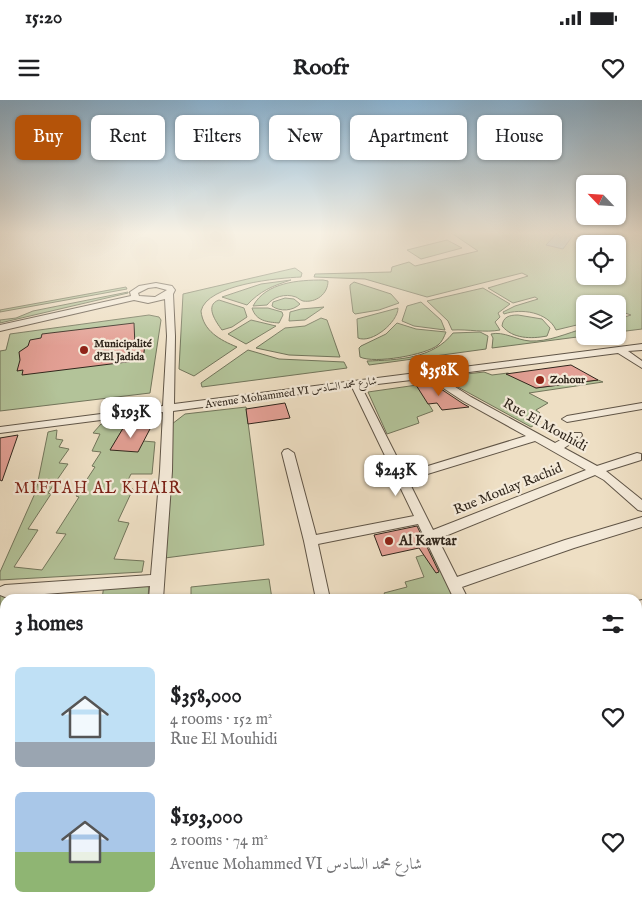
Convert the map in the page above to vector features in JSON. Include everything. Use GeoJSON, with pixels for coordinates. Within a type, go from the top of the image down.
{"type":"FeatureCollection","features":[{"type":"Feature","properties":{"kind":"street"},"geometry":{"type":"LineString","coordinates":[[135,297],[134,292],[142,287],[154,285],[169,291]]}},
{"type":"Feature","properties":{"kind":"street"},"geometry":{"type":"LineString","coordinates":[[158,300],[169,291],[181,285]]}},
{"type":"Feature","properties":{"kind":"street"},"geometry":{"type":"LineString","coordinates":[[156,594],[168,409],[171,336],[169,291]]}},
{"type":"Feature","properties":{"kind":"street"},"geometry":{"type":"LineString","coordinates":[[0,328],[135,297],[146,301],[158,300],[169,306]]}},
{"type":"Feature","properties":{"kind":"street","name":"Avenue Mohammed VI شارع محمد السادس"},"geometry":{"type":"LineString","coordinates":[[0,430],[642,347]]}},
{"type":"Feature","properties":{"kind":"street"},"geometry":{"type":"LineString","coordinates":[[620,350],[642,365]]}},
{"type":"Feature","properties":{"kind":"street","name":"Rue El Mouhidi"},"geometry":{"type":"LineString","coordinates":[[431,374],[449,389],[597,470],[608,477],[642,507]]}},
{"type":"Feature","properties":{"kind":"street"},"geometry":{"type":"LineString","coordinates":[[356,384],[459,594]]}},
{"type":"Feature","properties":{"kind":"street"},"geometry":{"type":"LineString","coordinates":[[567,419],[642,406]]}},
{"type":"Feature","properties":{"kind":"street"},"geometry":{"type":"LineString","coordinates":[[555,448],[577,435]]}},
{"type":"Feature","properties":{"kind":"street"},"geometry":{"type":"LineString","coordinates":[[402,478],[536,437]]}},
{"type":"Feature","properties":{"kind":"street"},"geometry":{"type":"LineString","coordinates":[[288,454],[311,541],[322,594]]}},
{"type":"Feature","properties":{"kind":"street","name":"Rue Moulay Rachid"},"geometry":{"type":"LineString","coordinates":[[430,536],[597,470],[637,457]]}},
{"type":"Feature","properties":{"kind":"street"},"geometry":{"type":"LineString","coordinates":[[311,541],[422,518]]}},
{"type":"Feature","properties":{"kind":"street"},"geometry":{"type":"LineString","coordinates":[[454,584],[570,544],[642,522]]}},
{"type":"Feature","properties":{"kind":"street"},"geometry":{"type":"LineString","coordinates":[[5,590],[156,580]]}},
{"type":"Feature","properties":{"kind":"green space"},"geometry":{"type":"Polygon","coordinates":[[[286,270],[298,270],[302,273],[301,277],[245,284],[216,294],[206,302],[201,311],[205,324],[213,334],[237,347],[194,376],[179,369],[183,294],[286,270]]]}},
{"type":"Feature","properties":{"kind":"green space"},"geometry":{"type":"Polygon","coordinates":[[[391,270],[576,270],[576,285],[626,285],[626,270],[642,270],[642,329],[626,331],[626,317],[631,315],[626,313],[626,295],[576,295],[576,325],[556,330],[541,315],[518,311],[504,314],[503,312],[515,306],[538,299],[535,297],[513,303],[488,288],[528,276],[522,273],[427,297],[365,279],[314,277],[315,274],[391,272],[391,270]]]}},
{"type":"Feature","properties":{"kind":"green space"},"geometry":{"type":"Polygon","coordinates":[[[291,280],[267,290],[247,305],[222,297],[261,284],[291,280]]]}},
{"type":"Feature","properties":{"kind":"green space"},"geometry":{"type":"Polygon","coordinates":[[[328,281],[324,294],[312,301],[303,301],[296,297],[284,296],[276,298],[267,305],[253,306],[259,298],[275,287],[294,282],[328,281]]]}},
{"type":"Feature","properties":{"kind":"green space"},"geometry":{"type":"Polygon","coordinates":[[[354,282],[391,294],[399,303],[379,310],[355,314],[353,312],[350,288],[350,285],[354,282]]]}},
{"type":"Feature","properties":{"kind":"green space"},"geometry":{"type":"Polygon","coordinates":[[[126,287],[127,289],[0,312],[0,310],[126,287]]]}},
{"type":"Feature","properties":{"kind":"green space"},"geometry":{"type":"Polygon","coordinates":[[[483,288],[510,304],[498,313],[500,317],[495,322],[500,330],[452,330],[448,321],[427,301],[483,288]]]}},
{"type":"Feature","properties":{"kind":"green space"},"geometry":{"type":"Polygon","coordinates":[[[128,292],[0,323],[0,320],[16,318],[33,311],[128,292]]]}},
{"type":"Feature","properties":{"kind":"green space"},"geometry":{"type":"Polygon","coordinates":[[[285,298],[294,299],[300,304],[286,310],[272,306],[273,302],[285,298]]]}},
{"type":"Feature","properties":{"kind":"green space"},"geometry":{"type":"Polygon","coordinates":[[[219,300],[244,308],[247,317],[232,327],[222,330],[214,318],[212,310],[212,306],[219,300]]]}},
{"type":"Feature","properties":{"kind":"green space"},"geometry":{"type":"Polygon","coordinates":[[[421,302],[441,320],[445,330],[414,326],[402,321],[407,306],[421,302]]]}},
{"type":"Feature","properties":{"kind":"green space"},"geometry":{"type":"Polygon","coordinates":[[[324,307],[305,320],[289,321],[290,312],[324,307]]]}},
{"type":"Feature","properties":{"kind":"green space"},"geometry":{"type":"Polygon","coordinates":[[[252,308],[268,308],[282,312],[283,315],[279,323],[266,321],[256,316],[252,308]]]}},
{"type":"Feature","properties":{"kind":"green space"},"geometry":{"type":"Polygon","coordinates":[[[398,308],[394,319],[377,335],[364,339],[358,338],[357,319],[398,308]]]}},
{"type":"Feature","properties":{"kind":"green space"},"geometry":{"type":"Polygon","coordinates":[[[149,315],[159,317],[161,320],[150,393],[0,411],[0,351],[6,350],[10,334],[149,315]]]}},
{"type":"Feature","properties":{"kind":"green space"},"geometry":{"type":"Polygon","coordinates":[[[518,315],[542,319],[550,328],[547,336],[535,338],[517,336],[502,326],[507,317],[518,315]]]}},
{"type":"Feature","properties":{"kind":"green space"},"geometry":{"type":"Polygon","coordinates":[[[321,318],[327,320],[340,357],[289,355],[256,348],[285,328],[305,326],[321,318]]]}},
{"type":"Feature","properties":{"kind":"green space"},"geometry":{"type":"Polygon","coordinates":[[[251,320],[276,326],[246,344],[228,334],[251,320]]]}},
{"type":"Feature","properties":{"kind":"green space"},"geometry":{"type":"Polygon","coordinates":[[[397,323],[416,329],[446,332],[439,344],[423,352],[388,359],[360,357],[359,348],[361,346],[386,334],[397,323]]]}},
{"type":"Feature","properties":{"kind":"green space"},"geometry":{"type":"Polygon","coordinates":[[[576,331],[576,337],[492,348],[493,338],[491,334],[496,333],[530,341],[551,339],[576,331]]]}},
{"type":"Feature","properties":{"kind":"green space"},"geometry":{"type":"Polygon","coordinates":[[[480,332],[488,336],[486,349],[369,365],[367,361],[402,359],[414,356],[435,348],[445,342],[453,333],[480,332]]]}},
{"type":"Feature","properties":{"kind":"green space"},"geometry":{"type":"Polygon","coordinates":[[[248,350],[279,359],[344,362],[347,368],[202,387],[201,383],[248,350]]]}},
{"type":"Feature","properties":{"kind":"green space"},"geometry":{"type":"Polygon","coordinates":[[[484,372],[492,375],[508,373],[536,388],[598,380],[603,382],[529,393],[548,403],[536,410],[540,413],[533,417],[541,421],[531,427],[447,381],[446,378],[449,376],[484,372]]]}},
{"type":"Feature","properties":{"kind":"green space"},"geometry":{"type":"Polygon","coordinates":[[[417,385],[433,411],[417,417],[419,423],[387,434],[368,392],[417,385]]]}},
{"type":"Feature","properties":{"kind":"green space"},"geometry":{"type":"Polygon","coordinates":[[[246,407],[264,545],[165,558],[172,424],[185,414],[246,407]]]}},
{"type":"Feature","properties":{"kind":"green space"},"geometry":{"type":"Polygon","coordinates":[[[120,421],[120,425],[125,425],[111,449],[143,441],[155,442],[152,474],[131,474],[124,488],[133,489],[118,521],[129,523],[114,559],[144,561],[142,572],[0,580],[0,572],[36,491],[48,432],[57,430],[56,439],[63,440],[59,447],[69,449],[59,463],[68,464],[48,493],[51,494],[28,529],[38,530],[14,567],[42,570],[66,534],[56,533],[79,497],[76,496],[95,467],[92,466],[101,452],[92,451],[100,434],[93,433],[101,424],[120,421]]]}},
{"type":"Feature","properties":{"kind":"green space"},"geometry":{"type":"Polygon","coordinates":[[[434,552],[454,594],[384,594],[407,587],[405,582],[424,577],[416,557],[434,552]]]}},
{"type":"Feature","properties":{"kind":"green space"},"geometry":{"type":"Polygon","coordinates":[[[269,579],[271,594],[191,594],[191,587],[269,579]]]}},
{"type":"Feature","properties":{"kind":"green space"},"geometry":{"type":"Polygon","coordinates":[[[149,583],[148,594],[103,594],[104,585],[149,583]]]}},
{"type":"Feature","properties":{"kind":"green space"},"geometry":{"type":"Polygon","coordinates":[[[52,591],[51,594],[13,594],[52,591]]]}},
{"type":"Feature","properties":{"kind":"building","name":"Municipalité d'El Jadida"},"geometry":{"type":"Polygon","coordinates":[[[134,323],[135,346],[145,344],[143,360],[22,375],[23,370],[17,371],[20,360],[19,352],[28,346],[30,340],[41,338],[42,334],[134,323]]]}},
{"type":"Feature","properties":{"kind":"building"},"geometry":{"type":"Polygon","coordinates":[[[571,365],[598,380],[536,388],[506,374],[571,365]]]}},
{"type":"Feature","properties":{"kind":"building"},"geometry":{"type":"Polygon","coordinates":[[[432,383],[469,407],[442,410],[437,403],[428,404],[416,385],[432,383]]]}},
{"type":"Feature","properties":{"kind":"building"},"geometry":{"type":"Polygon","coordinates":[[[285,403],[290,418],[248,424],[246,409],[285,403]]]}},
{"type":"Feature","properties":{"kind":"building"},"geometry":{"type":"Polygon","coordinates":[[[125,425],[151,427],[138,452],[110,450],[125,425]]]}},
{"type":"Feature","properties":{"kind":"building"},"geometry":{"type":"Polygon","coordinates":[[[18,435],[2,481],[0,480],[0,438],[18,435]]]}},
{"type":"Feature","properties":{"kind":"building","name":"Al Kawtar"},"geometry":{"type":"Polygon","coordinates":[[[417,526],[439,572],[436,573],[419,548],[382,556],[374,535],[417,526]]]}},
{"type":"Feature","properties":{"kind":"place","name":"Municipalité d'El Jadida"},"geometry":{"type":"Point","coordinates":[84,350]}},
{"type":"Feature","properties":{"kind":"place","name":"Zohour"},"geometry":{"type":"Point","coordinates":[540,380]}},
{"type":"Feature","properties":{"kind":"place","name":"Al Kawtar"},"geometry":{"type":"Point","coordinates":[389,541]}},
{"type":"Feature","properties":{"kind":"district","name":"MIFTAH AL KHAIR"},"geometry":{"type":"Point","coordinates":[98,489]}}]}
